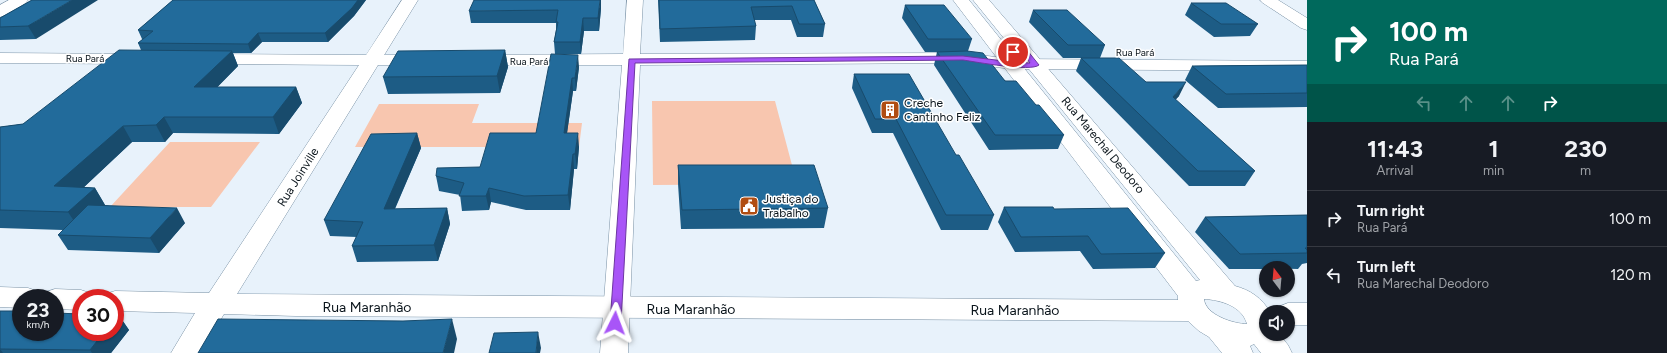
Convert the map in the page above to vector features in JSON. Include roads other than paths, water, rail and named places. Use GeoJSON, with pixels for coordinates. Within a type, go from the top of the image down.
{"type":"FeatureCollection","features":[{"type":"Feature","properties":{"kind":"street"},"geometry":{"type":"LineString","coordinates":[[0,12],[20,0]]}},
{"type":"Feature","properties":{"kind":"street","name":"Rua Joinville"},"geometry":{"type":"LineString","coordinates":[[185,353],[218,304],[410,0]]}},
{"type":"Feature","properties":{"kind":"street"},"geometry":{"type":"LineString","coordinates":[[614,353],[635,0]]}},
{"type":"Feature","properties":{"kind":"street"},"geometry":{"type":"LineString","coordinates":[[1268,0],[1306,9]]}},
{"type":"Feature","properties":{"kind":"street"},"geometry":{"type":"LineString","coordinates":[[1287,4],[1307,24]]}},
{"type":"Feature","properties":{"kind":"street","name":"Rua Marechal Deodoro"},"geometry":{"type":"LineString","coordinates":[[975,5],[1019,58],[1091,130],[1225,292]]}},
{"type":"Feature","properties":{"kind":"street"},"geometry":{"type":"LineString","coordinates":[[1147,52],[1163,65]]}},
{"type":"Feature","properties":{"kind":"street","name":"Rua Pará"},"geometry":{"type":"LineString","coordinates":[[192,59],[632,61],[1019,58],[1147,52],[1307,52]]}},
{"type":"Feature","properties":{"kind":"street"},"geometry":{"type":"LineString","coordinates":[[1233,52],[1250,66]]}},
{"type":"Feature","properties":{"kind":"street","name":"Rua Pará"},"geometry":{"type":"LineString","coordinates":[[0,58],[152,59]]}},
{"type":"Feature","properties":{"kind":"street","name":"Rua Pará"},"geometry":{"type":"LineString","coordinates":[[1019,58],[1163,65],[1307,66]]}},
{"type":"Feature","properties":{"kind":"street","name":"Rua Marechal Deodoro"},"geometry":{"type":"LineString","coordinates":[[1019,58],[1064,130],[1209,324],[1219,329]]}},
{"type":"Feature","properties":{"kind":"street"},"geometry":{"type":"LineString","coordinates":[[1064,130],[1091,130]]}},
{"type":"Feature","properties":{"kind":"street"},"geometry":{"type":"LineString","coordinates":[[1112,193],[1143,192]]}},
{"type":"Feature","properties":{"kind":"street","name":"Rua Maranhão"},"geometry":{"type":"LineString","coordinates":[[124,301],[304,306],[616,308],[1193,303],[1196,291],[1203,289],[1225,292]]}},
{"type":"Feature","properties":{"kind":"street"},"geometry":{"type":"LineString","coordinates":[[1225,292],[1244,301],[1259,317]]}},
{"type":"Feature","properties":{"kind":"street"},"geometry":{"type":"LineString","coordinates":[[0,297],[12,297]]}},
{"type":"Feature","properties":{"kind":"street"},"geometry":{"type":"LineString","coordinates":[[1295,314],[1307,314]]}},
{"type":"Feature","properties":{"kind":"street"},"geometry":{"type":"LineString","coordinates":[[1219,329],[1243,335],[1252,334],[1259,322]]}},
{"type":"Feature","properties":{"kind":"street"},"geometry":{"type":"LineString","coordinates":[[1219,329],[1239,353]]}},
{"type":"Feature","properties":{"kind":"street"},"geometry":{"type":"LineString","coordinates":[[1272,341],[1278,353]]}},
{"type":"Feature","properties":{"kind":"place","name":"Creche Cantinho Feliz"},"geometry":{"type":"Point","coordinates":[890,110]}},
{"type":"Feature","properties":{"kind":"place","name":"Justiça do Trabalho"},"geometry":{"type":"Point","coordinates":[749,206]}}]}
